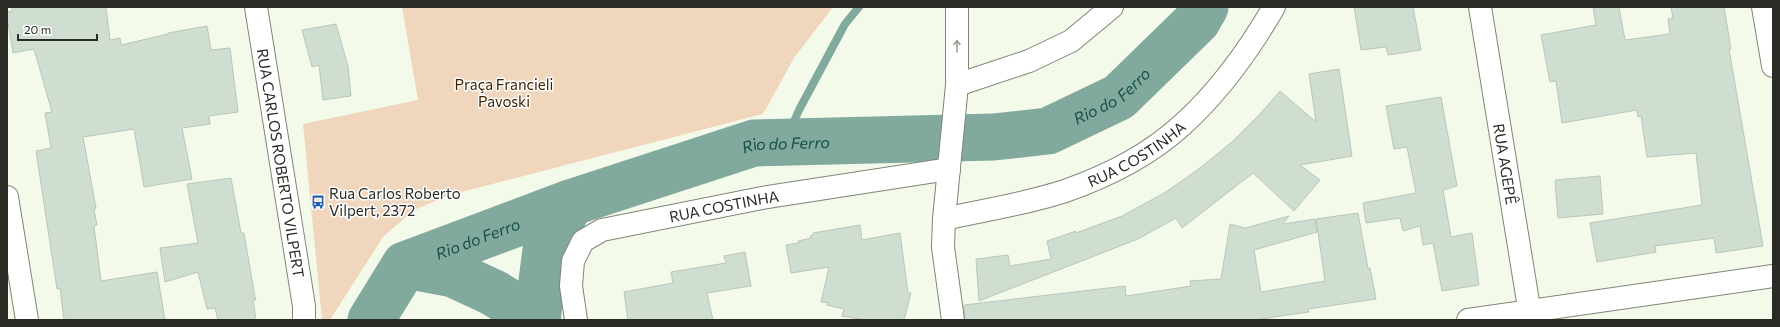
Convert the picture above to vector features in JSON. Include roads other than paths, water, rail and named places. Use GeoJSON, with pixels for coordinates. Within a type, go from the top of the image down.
{"type":"FeatureCollection","features":[{"type":"Feature","properties":{"kind":"street","name":"RUA CARLOS ROBERTO VILPERT"},"geometry":{"type":"LineString","coordinates":[[256,7],[304,306],[304,320]]}},
{"type":"Feature","properties":{"kind":"street"},"geometry":{"type":"LineString","coordinates":[[953,320],[943,247],[944,219],[957,86],[957,7]]}},
{"type":"Feature","properties":{"kind":"street"},"geometry":{"type":"LineString","coordinates":[[957,86],[1029,60],[1071,41],[1112,7]]}},
{"type":"Feature","properties":{"kind":"street","name":"RUA COSTINHA"},"geometry":{"type":"LineString","coordinates":[[944,219],[1026,202],[1065,190],[1106,174],[1144,153],[1181,126],[1206,100],[1234,67],[1260,31],[1274,7]]}},
{"type":"Feature","properties":{"kind":"street","name":"RUA AGEPÊ"},"geometry":{"type":"LineString","coordinates":[[1480,7],[1530,316]]}},
{"type":"Feature","properties":{"kind":"street"},"geometry":{"type":"LineString","coordinates":[[1763,7],[1773,66]]}},
{"type":"Feature","properties":{"kind":"street","name":"RUA COSTINHA"},"geometry":{"type":"LineString","coordinates":[[576,320],[572,286],[573,261],[583,241],[602,230],[762,198],[949,164]]}},
{"type":"Feature","properties":{"kind":"street"},"geometry":{"type":"LineString","coordinates":[[7,197],[28,320]]}},
{"type":"Feature","properties":{"kind":"street"},"geometry":{"type":"LineString","coordinates":[[1468,320],[1530,316],[1773,276]]}},
{"type":"Feature","properties":{"kind":"waterway"},"geometry":{"type":"LineString","coordinates":[[785,142],[799,110],[845,24],[859,7]]}},
{"type":"Feature","properties":{"kind":"waterway","name":"Rio do Ferro"},"geometry":{"type":"LineString","coordinates":[[371,320],[405,265],[570,203],[754,143],[994,137],[1048,131],[1119,97],[1197,21],[1205,7]]}},
{"type":"Feature","properties":{"kind":"waterway"},"geometry":{"type":"LineString","coordinates":[[537,320],[546,250],[570,203]]}},
{"type":"Feature","properties":{"kind":"waterway"},"geometry":{"type":"LineString","coordinates":[[405,265],[453,274],[494,293],[537,320]]}},
{"type":"Feature","properties":{"kind":"place","name":"Rua Carlos Roberto Vilpert, 2372"},"geometry":{"type":"Point","coordinates":[318,202]}},
{"type":"Feature","properties":{"kind":"park label","name":"Praça Francieli Pavoski"},"geometry":{"type":"Point","coordinates":[504,92]}}]}
